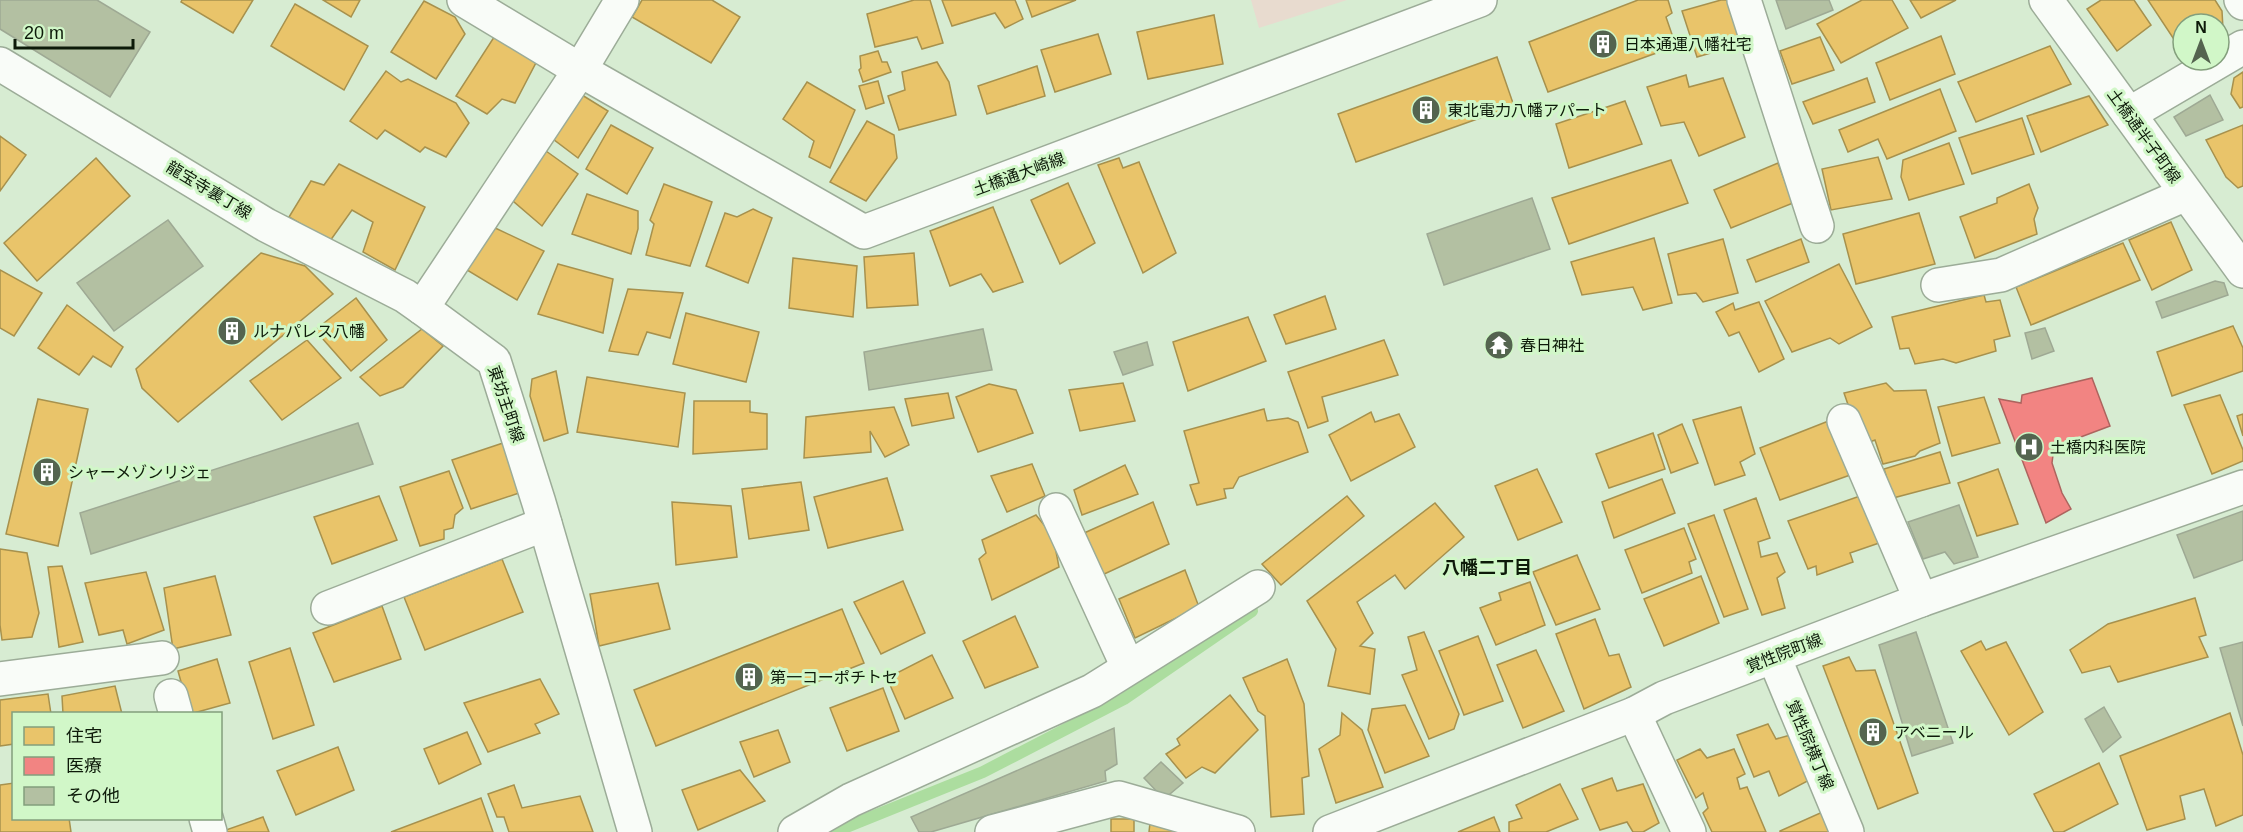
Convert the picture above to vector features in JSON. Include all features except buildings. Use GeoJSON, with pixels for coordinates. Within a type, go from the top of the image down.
{"type":"FeatureCollection","features":[{"type":"Feature","properties":{"kind":"street"},"geometry":{"type":"LineString","coordinates":[[464,0],[580,70]]}},
{"type":"Feature","properties":{"kind":"street"},"geometry":{"type":"LineString","coordinates":[[422,308],[580,70],[622,0]]}},
{"type":"Feature","properties":{"kind":"street","name":"土橋通大崎線"},"geometry":{"type":"LineString","coordinates":[[580,70],[864,232],[1259,85],[1479,0]]}},
{"type":"Feature","properties":{"kind":"street"},"geometry":{"type":"LineString","coordinates":[[1744,0],[1817,226]]}},
{"type":"Feature","properties":{"kind":"street","name":"土橋通半子町線"},"geometry":{"type":"LineString","coordinates":[[2046,0],[2243,271]]}},
{"type":"Feature","properties":{"kind":"street"},"geometry":{"type":"LineString","coordinates":[[2129,114],[2243,47]]}},
{"type":"Feature","properties":{"kind":"street","name":"龍宝寺裏丁線"},"geometry":{"type":"LineString","coordinates":[[0,64],[266,225],[422,308]]}},
{"type":"Feature","properties":{"kind":"street"},"geometry":{"type":"LineString","coordinates":[[1938,285],[2001,275],[2186,194]]}},
{"type":"Feature","properties":{"kind":"street","name":"東坊主町線"},"geometry":{"type":"LineString","coordinates":[[422,308],[494,361],[636,832]]}},
{"type":"Feature","properties":{"kind":"street"},"geometry":{"type":"LineString","coordinates":[[1844,421],[1921,600]]}},
{"type":"Feature","properties":{"kind":"street","name":"覚性院町線"},"geometry":{"type":"LineString","coordinates":[[1330,832],[1634,714],[1664,698],[1921,600],[2243,487]]}},
{"type":"Feature","properties":{"kind":"street"},"geometry":{"type":"LineString","coordinates":[[1056,510],[1128,667]]}},
{"type":"Feature","properties":{"kind":"street"},"geometry":{"type":"LineString","coordinates":[[328,608],[545,525]]}},
{"type":"Feature","properties":{"kind":"street"},"geometry":{"type":"LineString","coordinates":[[795,832],[850,800],[1092,691],[1258,587]]}},
{"type":"Feature","properties":{"kind":"street","name":"覚性院横丁線"},"geometry":{"type":"LineString","coordinates":[[1773,657],[1847,832]]}},
{"type":"Feature","properties":{"kind":"street"},"geometry":{"type":"LineString","coordinates":[[0,679],[162,658]]}},
{"type":"Feature","properties":{"kind":"street"},"geometry":{"type":"LineString","coordinates":[[1634,714],[1689,832]]}},
{"type":"Feature","properties":{"kind":"street"},"geometry":{"type":"LineString","coordinates":[[992,832],[1119,798],[1238,832]]}},
{"type":"Feature","properties":{"kind":"shaded area"},"geometry":{"type":"Polygon","coordinates":[[[1251,0],[1347,0],[1259,28],[1251,0]]]}},
{"type":"Feature","properties":{"kind":"waterway"},"geometry":{"type":"LineString","coordinates":[[834,832],[983,772],[1124,699],[1252,611]]}},
{"type":"Feature","properties":{"kind":"place","name":"日本通運八幡社宅"},"geometry":{"type":"Point","coordinates":[1603,44]}},
{"type":"Feature","properties":{"kind":"place","name":"東北電力八幡アパート"},"geometry":{"type":"Point","coordinates":[1426,110]}},
{"type":"Feature","properties":{"kind":"place","name":"ルナパレス八幡"},"geometry":{"type":"Point","coordinates":[232,331]}},
{"type":"Feature","properties":{"kind":"place","name":"春日神社"},"geometry":{"type":"Point","coordinates":[1499,345]}},
{"type":"Feature","properties":{"kind":"place","name":"土橋内科医院"},"geometry":{"type":"Point","coordinates":[2029,447]}},
{"type":"Feature","properties":{"kind":"place","name":"シャーメゾンリジェ"},"geometry":{"type":"Point","coordinates":[47,472]}},
{"type":"Feature","properties":{"kind":"place","name":"第一コーポチトセ"},"geometry":{"type":"Point","coordinates":[749,677]}},
{"type":"Feature","properties":{"kind":"place","name":"アベニール"},"geometry":{"type":"Point","coordinates":[1873,732]}},
{"type":"Feature","properties":{"kind":"district","name":"八幡二丁目"},"geometry":{"type":"Point","coordinates":[1487,568]}}]}
